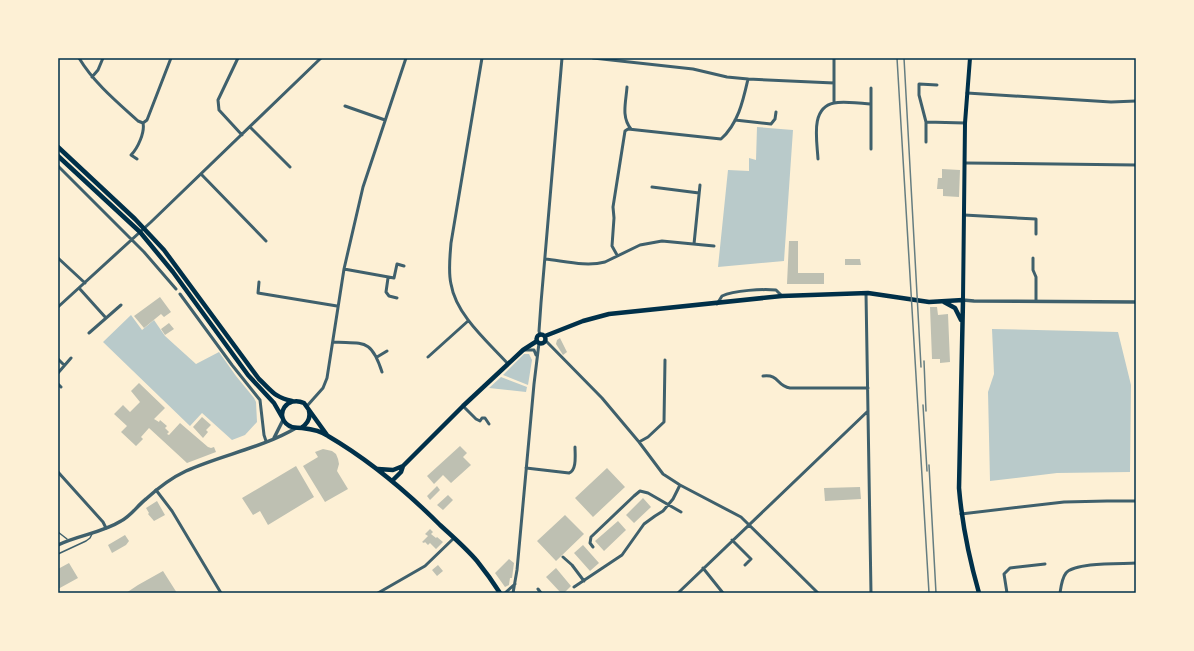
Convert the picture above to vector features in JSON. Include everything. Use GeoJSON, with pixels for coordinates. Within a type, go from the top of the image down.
{"type":"FeatureCollection","features":[{"type":"Feature","properties":{"kind":"main road"},"geometry":{"type":"LineString","coordinates":[[970,58],[965,123],[963,300],[958,468],[961,514],[969,557],[979,593]]}},
{"type":"Feature","properties":{"kind":"main road"},"geometry":{"type":"LineString","coordinates":[[58,147],[144,228],[179,269],[259,379],[276,396],[292,401],[300,401],[308,408],[327,435]]}},
{"type":"Feature","properties":{"kind":"main road"},"geometry":{"type":"LineString","coordinates":[[58,156],[140,232],[173,272],[248,375],[274,403],[283,419],[289,426],[314,430],[327,435],[378,469],[477,561],[500,593]]}},
{"type":"Feature","properties":{"kind":"main road"},"geometry":{"type":"LineString","coordinates":[[538,342],[537,336],[543,337],[582,321],[609,314],[717,304],[782,296],[866,293],[929,302],[963,300]]}},
{"type":"Feature","properties":{"kind":"main road"},"geometry":{"type":"LineString","coordinates":[[944,302],[955,308],[962,322]]}},
{"type":"Feature","properties":{"kind":"main road"},"geometry":{"type":"LineString","coordinates":[[378,469],[393,470],[403,466],[463,406],[523,350],[538,342],[543,344],[543,337]]}},
{"type":"Feature","properties":{"kind":"main road"},"geometry":{"type":"LineString","coordinates":[[283,419],[283,410],[288,403],[292,401]]}},
{"type":"Feature","properties":{"kind":"main road"},"geometry":{"type":"LineString","coordinates":[[299,428],[304,426],[309,418],[308,408]]}},
{"type":"Feature","properties":{"kind":"main road"},"geometry":{"type":"LineString","coordinates":[[392,481],[401,472],[403,466]]}},
{"type":"Feature","properties":{"kind":"street"},"geometry":{"type":"LineString","coordinates":[[79,58],[92,77],[138,122],[143,123]]}},
{"type":"Feature","properties":{"kind":"street"},"geometry":{"type":"LineString","coordinates":[[92,77],[98,70],[103,58]]}},
{"type":"Feature","properties":{"kind":"street"},"geometry":{"type":"LineString","coordinates":[[143,123],[147,120],[171,58]]}},
{"type":"Feature","properties":{"kind":"street"},"geometry":{"type":"LineString","coordinates":[[238,58],[218,100],[219,110],[242,134]]}},
{"type":"Feature","properties":{"kind":"street"},"geometry":{"type":"LineString","coordinates":[[58,308],[132,240],[321,58]]}},
{"type":"Feature","properties":{"kind":"street"},"geometry":{"type":"LineString","coordinates":[[308,408],[323,388],[327,378],[337,306],[363,187],[406,58]]}},
{"type":"Feature","properties":{"kind":"street"},"geometry":{"type":"LineString","coordinates":[[482,58],[451,243],[450,284],[458,304],[468,320],[508,364]]}},
{"type":"Feature","properties":{"kind":"street"},"geometry":{"type":"LineString","coordinates":[[562,58],[539,330],[543,337],[602,398],[639,442],[663,474],[680,486],[741,517],[818,593]]}},
{"type":"Feature","properties":{"kind":"street"},"geometry":{"type":"LineString","coordinates":[[593,58],[693,69],[727,77],[834,83]]}},
{"type":"Feature","properties":{"kind":"street"},"geometry":{"type":"LineString","coordinates":[[834,58],[834,102]]}},
{"type":"Feature","properties":{"kind":"street"},"geometry":{"type":"LineString","coordinates":[[618,256],[612,246],[614,218],[613,206],[624,132],[628,129],[720,139],[724,136],[740,112],[748,79]]}},
{"type":"Feature","properties":{"kind":"street"},"geometry":{"type":"LineString","coordinates":[[926,142],[926,122],[919,95],[918,84],[936,85]]}},
{"type":"Feature","properties":{"kind":"street"},"geometry":{"type":"LineString","coordinates":[[627,87],[624,115],[631,130]]}},
{"type":"Feature","properties":{"kind":"street"},"geometry":{"type":"LineString","coordinates":[[871,88],[871,149]]}},
{"type":"Feature","properties":{"kind":"street"},"geometry":{"type":"LineString","coordinates":[[967,93],[1111,102],[1136,101]]}},
{"type":"Feature","properties":{"kind":"street"},"geometry":{"type":"LineString","coordinates":[[818,159],[817,117],[822,108],[834,102],[871,104]]}},
{"type":"Feature","properties":{"kind":"street"},"geometry":{"type":"LineString","coordinates":[[345,106],[385,120]]}},
{"type":"Feature","properties":{"kind":"street"},"geometry":{"type":"LineString","coordinates":[[735,120],[771,124],[775,119],[776,112]]}},
{"type":"Feature","properties":{"kind":"street"},"geometry":{"type":"LineString","coordinates":[[926,122],[965,123]]}},
{"type":"Feature","properties":{"kind":"street"},"geometry":{"type":"LineString","coordinates":[[137,160],[131,155],[135,151],[144,128],[143,123]]}},
{"type":"Feature","properties":{"kind":"street"},"geometry":{"type":"LineString","coordinates":[[250,127],[290,167]]}},
{"type":"Feature","properties":{"kind":"street"},"geometry":{"type":"LineString","coordinates":[[964,163],[1136,166]]}},
{"type":"Feature","properties":{"kind":"street"},"geometry":{"type":"LineString","coordinates":[[58,166],[144,252],[176,290]]}},
{"type":"Feature","properties":{"kind":"street"},"geometry":{"type":"LineString","coordinates":[[201,174],[266,241]]}},
{"type":"Feature","properties":{"kind":"street"},"geometry":{"type":"LineString","coordinates":[[694,244],[700,185]]}},
{"type":"Feature","properties":{"kind":"street"},"geometry":{"type":"LineString","coordinates":[[652,187],[699,193]]}},
{"type":"Feature","properties":{"kind":"street"},"geometry":{"type":"LineString","coordinates":[[964,215],[1036,219],[1036,234]]}},
{"type":"Feature","properties":{"kind":"street"},"geometry":{"type":"LineString","coordinates":[[545,259],[599,264],[640,245],[662,241],[714,246]]}},
{"type":"Feature","properties":{"kind":"street"},"geometry":{"type":"LineString","coordinates":[[58,258],[85,283]]}},
{"type":"Feature","properties":{"kind":"street"},"geometry":{"type":"LineString","coordinates":[[1033,258],[1033,270],[1036,277],[1036,301]]}},
{"type":"Feature","properties":{"kind":"street"},"geometry":{"type":"LineString","coordinates":[[344,269],[394,278],[396,264],[404,266]]}},
{"type":"Feature","properties":{"kind":"street"},"geometry":{"type":"LineString","coordinates":[[388,278],[386,292],[388,296],[397,298]]}},
{"type":"Feature","properties":{"kind":"street"},"geometry":{"type":"LineString","coordinates":[[259,282],[258,294],[337,306]]}},
{"type":"Feature","properties":{"kind":"street"},"geometry":{"type":"LineString","coordinates":[[79,288],[106,318]]}},
{"type":"Feature","properties":{"kind":"street"},"geometry":{"type":"LineString","coordinates":[[717,304],[722,296],[732,293],[767,289],[776,290],[782,296]]}},
{"type":"Feature","properties":{"kind":"street"},"geometry":{"type":"LineString","coordinates":[[866,293],[871,593]]}},
{"type":"Feature","properties":{"kind":"street"},"geometry":{"type":"LineString","coordinates":[[180,294],[232,365],[260,400],[266,442]]}},
{"type":"Feature","properties":{"kind":"street"},"geometry":{"type":"LineString","coordinates":[[963,300],[1136,302]]}},
{"type":"Feature","properties":{"kind":"street"},"geometry":{"type":"LineString","coordinates":[[90,333],[121,305]]}},
{"type":"Feature","properties":{"kind":"street"},"geometry":{"type":"LineString","coordinates":[[428,357],[468,320]]}},
{"type":"Feature","properties":{"kind":"street"},"geometry":{"type":"LineString","coordinates":[[333,342],[359,343],[371,348],[377,357],[382,372]]}},
{"type":"Feature","properties":{"kind":"street"},"geometry":{"type":"LineString","coordinates":[[513,593],[538,342]]}},
{"type":"Feature","properties":{"kind":"street"},"geometry":{"type":"LineString","coordinates":[[523,350],[534,350],[537,358]]}},
{"type":"Feature","properties":{"kind":"street"},"geometry":{"type":"LineString","coordinates":[[377,357],[388,351]]}},
{"type":"Feature","properties":{"kind":"street"},"geometry":{"type":"LineString","coordinates":[[58,373],[71,358]]}},
{"type":"Feature","properties":{"kind":"street"},"geometry":{"type":"LineString","coordinates":[[58,359],[64,365]]}},
{"type":"Feature","properties":{"kind":"street"},"geometry":{"type":"LineString","coordinates":[[639,442],[648,437],[664,422],[665,360]]}},
{"type":"Feature","properties":{"kind":"street"},"geometry":{"type":"LineString","coordinates":[[763,376],[770,375],[785,387],[790,388],[868,388]]}},
{"type":"Feature","properties":{"kind":"street"},"geometry":{"type":"LineString","coordinates":[[463,406],[476,419],[480,421],[482,418],[485,418],[489,424]]}},
{"type":"Feature","properties":{"kind":"street"},"geometry":{"type":"LineString","coordinates":[[678,593],[868,411]]}},
{"type":"Feature","properties":{"kind":"street"},"geometry":{"type":"LineString","coordinates":[[274,438],[283,419]]}},
{"type":"Feature","properties":{"kind":"street"},"geometry":{"type":"LineString","coordinates":[[58,545],[68,540],[121,522],[156,490],[168,481],[185,472],[204,463],[250,448],[299,428]]}},
{"type":"Feature","properties":{"kind":"street"},"geometry":{"type":"LineString","coordinates":[[526,468],[569,473],[572,472],[575,458],[575,447]]}},
{"type":"Feature","properties":{"kind":"street"},"geometry":{"type":"LineString","coordinates":[[58,472],[106,528]]}},
{"type":"Feature","properties":{"kind":"street"},"geometry":{"type":"LineString","coordinates":[[574,587],[622,555],[644,524],[663,512],[680,486]]}},
{"type":"Feature","properties":{"kind":"street"},"geometry":{"type":"LineString","coordinates":[[156,490],[172,511],[220,593]]}},
{"type":"Feature","properties":{"kind":"street"},"geometry":{"type":"LineString","coordinates":[[593,547],[589,540],[591,537],[640,491],[648,493],[681,512]]}},
{"type":"Feature","properties":{"kind":"street"},"geometry":{"type":"LineString","coordinates":[[961,514],[1064,502],[1136,501]]}},
{"type":"Feature","properties":{"kind":"street"},"geometry":{"type":"LineString","coordinates":[[378,593],[425,566],[454,538]]}},
{"type":"Feature","properties":{"kind":"street"},"geometry":{"type":"LineString","coordinates":[[732,540],[751,559],[745,565]]}},
{"type":"Feature","properties":{"kind":"street"},"geometry":{"type":"LineString","coordinates":[[564,557],[584,581]]}},
{"type":"Feature","properties":{"kind":"street"},"geometry":{"type":"LineString","coordinates":[[1060,593],[1061,583],[1066,572],[1079,566],[1136,563]]}},
{"type":"Feature","properties":{"kind":"street"},"geometry":{"type":"LineString","coordinates":[[1007,593],[1004,574],[1010,568],[1045,564]]}},
{"type":"Feature","properties":{"kind":"street"},"geometry":{"type":"LineString","coordinates":[[703,568],[723,593]]}},
{"type":"Feature","properties":{"kind":"street"},"geometry":{"type":"LineString","coordinates":[[505,593],[515,584]]}},
{"type":"Feature","properties":{"kind":"street"},"geometry":{"type":"LineString","coordinates":[[538,589],[541,593]]}},
{"type":"Feature","properties":{"kind":"lane"},"geometry":{"type":"LineString","coordinates":[[58,532],[68,540]]}},
{"type":"Feature","properties":{"kind":"lane"},"geometry":{"type":"LineString","coordinates":[[58,554],[86,540],[92,535],[92,532]]}},
{"type":"Feature","properties":{"kind":"shaded area"},"geometry":{"type":"Polygon","coordinates":[[[757,127],[793,130],[784,261],[718,267],[728,170],[749,171],[749,158],[756,160],[757,127]]]}},
{"type":"Feature","properties":{"kind":"shaded area"},"geometry":{"type":"Polygon","coordinates":[[[131,315],[142,330],[154,320],[165,336],[196,364],[219,352],[256,402],[257,422],[245,435],[232,440],[202,413],[190,426],[103,342],[131,315]]]}},
{"type":"Feature","properties":{"kind":"shaded area"},"geometry":{"type":"Polygon","coordinates":[[[992,329],[1118,332],[1131,385],[1130,472],[1057,473],[990,481],[988,392],[994,374],[992,329]]]}},
{"type":"Feature","properties":{"kind":"shaded area"},"geometry":{"type":"Polygon","coordinates":[[[524,354],[529,354],[532,360],[528,385],[503,375],[524,354]]]}},
{"type":"Feature","properties":{"kind":"shaded area"},"geometry":{"type":"Polygon","coordinates":[[[501,377],[527,387],[526,392],[489,388],[501,377]]]}},
{"type":"Feature","properties":{"kind":"building"},"geometry":{"type":"Polygon","coordinates":[[[942,169],[960,170],[959,197],[943,196],[943,189],[937,189],[938,178],[942,178],[942,169]]]}},
{"type":"Feature","properties":{"kind":"building"},"geometry":{"type":"Polygon","coordinates":[[[789,241],[798,241],[798,273],[824,273],[824,284],[787,284],[789,241]]]}},
{"type":"Feature","properties":{"kind":"building"},"geometry":{"type":"Polygon","coordinates":[[[845,259],[860,259],[861,265],[845,265],[845,259]]]}},
{"type":"Feature","properties":{"kind":"building"},"geometry":{"type":"Polygon","coordinates":[[[160,297],[171,312],[164,317],[161,314],[144,328],[134,316],[160,297]]]}},
{"type":"Feature","properties":{"kind":"building"},"geometry":{"type":"Polygon","coordinates":[[[930,307],[937,307],[938,315],[948,314],[950,362],[940,363],[940,359],[932,359],[930,307]]]}},
{"type":"Feature","properties":{"kind":"building"},"geometry":{"type":"Polygon","coordinates":[[[169,323],[174,329],[165,335],[161,329],[169,323]]]}},
{"type":"Feature","properties":{"kind":"building"},"geometry":{"type":"Polygon","coordinates":[[[560,338],[567,352],[563,355],[556,344],[557,340],[560,338]]]}},
{"type":"Feature","properties":{"kind":"building"},"geometry":{"type":"Polygon","coordinates":[[[139,383],[165,408],[154,419],[159,422],[160,420],[167,426],[165,428],[169,432],[167,434],[169,435],[180,423],[208,447],[214,447],[216,452],[187,463],[149,428],[141,437],[143,439],[136,446],[121,432],[127,426],[114,414],[123,405],[130,412],[140,402],[131,391],[139,383]]]}},
{"type":"Feature","properties":{"kind":"building"},"geometry":{"type":"Polygon","coordinates":[[[202,417],[211,425],[206,430],[208,432],[203,438],[193,427],[202,417]]]}},
{"type":"Feature","properties":{"kind":"building"},"geometry":{"type":"Polygon","coordinates":[[[460,446],[467,453],[463,457],[471,465],[451,483],[443,475],[434,484],[427,476],[460,446]]]}},
{"type":"Feature","properties":{"kind":"building"},"geometry":{"type":"Polygon","coordinates":[[[323,449],[332,451],[336,454],[339,464],[337,471],[348,489],[325,502],[303,466],[318,457],[315,452],[323,449]]]}},
{"type":"Feature","properties":{"kind":"building"},"geometry":{"type":"Polygon","coordinates":[[[296,466],[314,497],[268,525],[260,511],[253,515],[242,498],[296,466]]]}},
{"type":"Feature","properties":{"kind":"building"},"geometry":{"type":"Polygon","coordinates":[[[607,468],[625,487],[593,517],[575,498],[607,468]]]}},
{"type":"Feature","properties":{"kind":"building"},"geometry":{"type":"Polygon","coordinates":[[[437,486],[440,490],[430,500],[427,496],[437,486]]]}},
{"type":"Feature","properties":{"kind":"building"},"geometry":{"type":"Polygon","coordinates":[[[860,487],[861,499],[825,501],[824,488],[860,487]]]}},
{"type":"Feature","properties":{"kind":"building"},"geometry":{"type":"Polygon","coordinates":[[[448,495],[453,500],[443,510],[437,505],[448,495]]]}},
{"type":"Feature","properties":{"kind":"building"},"geometry":{"type":"Polygon","coordinates":[[[643,498],[651,507],[634,523],[626,515],[643,498]]]}},
{"type":"Feature","properties":{"kind":"building"},"geometry":{"type":"Polygon","coordinates":[[[157,501],[165,515],[154,521],[148,514],[149,513],[146,508],[157,501]]]}},
{"type":"Feature","properties":{"kind":"building"},"geometry":{"type":"Polygon","coordinates":[[[565,515],[584,534],[556,561],[537,541],[565,515]]]}},
{"type":"Feature","properties":{"kind":"building"},"geometry":{"type":"Polygon","coordinates":[[[618,521],[626,530],[604,551],[595,541],[618,521]]]}},
{"type":"Feature","properties":{"kind":"building"},"geometry":{"type":"Polygon","coordinates":[[[430,529],[433,532],[431,534],[443,542],[436,549],[430,543],[428,545],[425,542],[422,542],[428,536],[425,534],[430,529]]]}},
{"type":"Feature","properties":{"kind":"building"},"geometry":{"type":"Polygon","coordinates":[[[125,535],[129,541],[126,545],[112,553],[108,545],[125,535]]]}},
{"type":"Feature","properties":{"kind":"building"},"geometry":{"type":"Polygon","coordinates":[[[583,545],[599,563],[590,571],[574,553],[583,545]]]}},
{"type":"Feature","properties":{"kind":"building"},"geometry":{"type":"Polygon","coordinates":[[[509,559],[514,563],[512,578],[510,578],[509,585],[505,587],[495,573],[509,559]]]}},
{"type":"Feature","properties":{"kind":"building"},"geometry":{"type":"Polygon","coordinates":[[[69,563],[78,578],[58,589],[58,569],[69,563]]]}},
{"type":"Feature","properties":{"kind":"building"},"geometry":{"type":"Polygon","coordinates":[[[438,565],[443,571],[437,576],[432,570],[438,565]]]}},
{"type":"Feature","properties":{"kind":"building"},"geometry":{"type":"Polygon","coordinates":[[[556,568],[571,586],[564,593],[561,593],[546,577],[556,568]]]}},
{"type":"Feature","properties":{"kind":"building"},"geometry":{"type":"Polygon","coordinates":[[[163,571],[177,593],[126,593],[138,585],[163,571]]]}},
{"type":"Feature","properties":{"kind":"railway"},"geometry":{"type":"LineString","coordinates":[[897,58],[929,593]]}},
{"type":"Feature","properties":{"kind":"railway"},"geometry":{"type":"LineString","coordinates":[[904,58],[921,367]]}},
{"type":"Feature","properties":{"kind":"railway"},"geometry":{"type":"LineString","coordinates":[[924,361],[926,411]]}},
{"type":"Feature","properties":{"kind":"railway"},"geometry":{"type":"LineString","coordinates":[[923,405],[927,471]]}},
{"type":"Feature","properties":{"kind":"railway"},"geometry":{"type":"LineString","coordinates":[[929,465],[936,593]]}}]}
